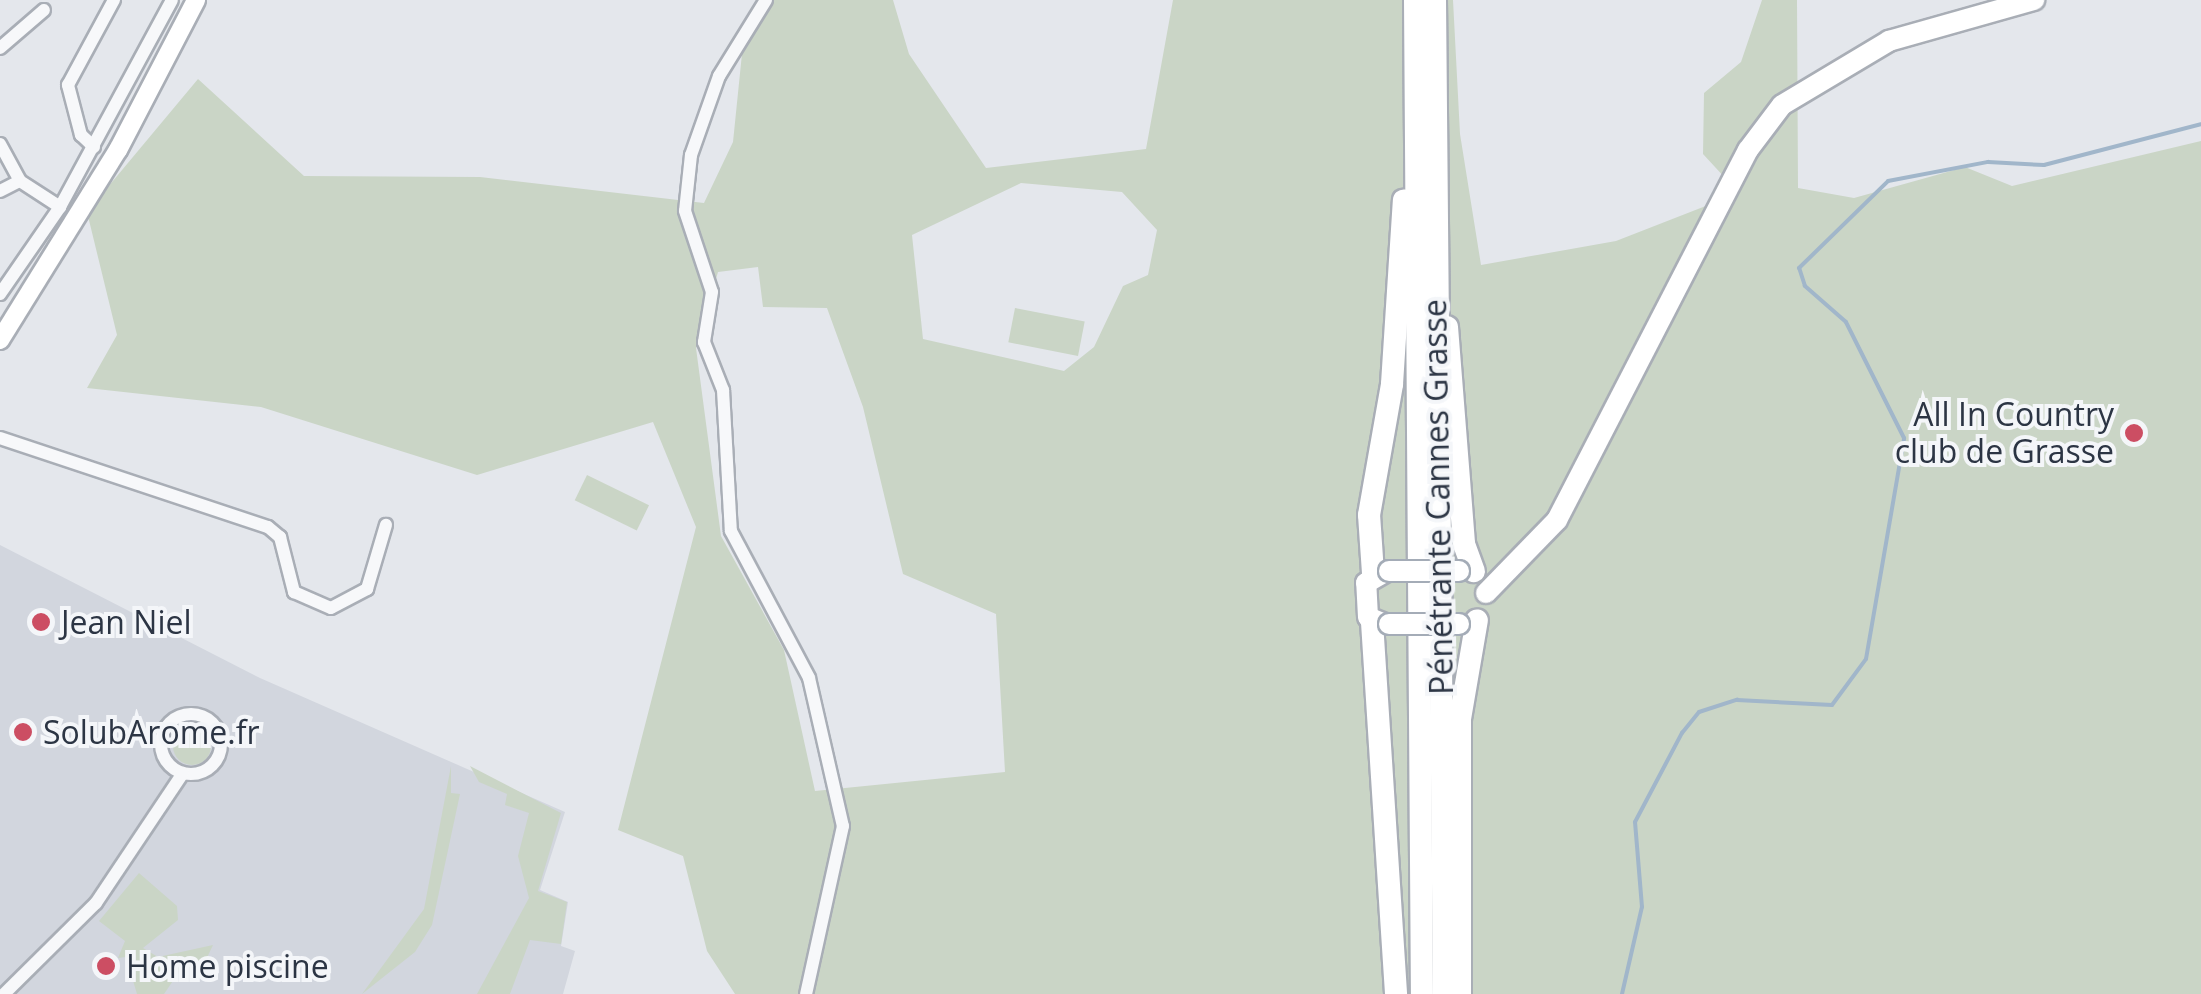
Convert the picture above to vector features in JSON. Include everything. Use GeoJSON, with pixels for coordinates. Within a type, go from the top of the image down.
{"type":"FeatureCollection","features":[{"type":"Feature","properties":{"kind":"highway","name":"Pénétrante Cannes Grasse"},"geometry":{"type":"LineString","coordinates":[[1416,0],[1422,994]]}},
{"type":"Feature","properties":{"kind":"highway","name":"Pénétrante Cannes Grasse"},"geometry":{"type":"LineString","coordinates":[[1435,0],[1444,994]]}},
{"type":"Feature","properties":{"kind":"highway"},"geometry":{"type":"LineString","coordinates":[[1381,572],[1368,515],[1416,141]]}},
{"type":"Feature","properties":{"kind":"highway"},"geometry":{"type":"LineString","coordinates":[[1435,254],[1456,397],[1466,571]]}},
{"type":"Feature","properties":{"kind":"highway"},"geometry":{"type":"LineString","coordinates":[[1460,994],[1460,719],[1468,622]]}},
{"type":"Feature","properties":{"kind":"highway"},"geometry":{"type":"LineString","coordinates":[[1380,623],[1396,994]]}},
{"type":"Feature","properties":{"kind":"main road"},"geometry":{"type":"LineString","coordinates":[[1486,593],[1466,571],[1381,572],[1366,583],[1380,623],[1468,622],[1486,593],[1557,520],[1748,150],[1782,105],[1888,41],[2034,0]]}},
{"type":"Feature","properties":{"kind":"street"},"geometry":{"type":"LineString","coordinates":[[94,147],[81,135],[68,84],[114,0]]}},
{"type":"Feature","properties":{"kind":"street"},"geometry":{"type":"LineString","coordinates":[[0,294],[60,206],[172,0]]}},
{"type":"Feature","properties":{"kind":"street"},"geometry":{"type":"LineString","coordinates":[[0,340],[118,150],[196,0]]}},
{"type":"Feature","properties":{"kind":"street"},"geometry":{"type":"LineString","coordinates":[[766,0],[720,76],[692,155],[685,211],[712,292],[704,342],[723,390],[731,530],[809,678],[843,826],[806,994]]}},
{"type":"Feature","properties":{"kind":"street"},"geometry":{"type":"LineString","coordinates":[[0,48],[44,10]]}},
{"type":"Feature","properties":{"kind":"street"},"geometry":{"type":"LineString","coordinates":[[0,144],[20,181],[60,206]]}},
{"type":"Feature","properties":{"kind":"street"},"geometry":{"type":"LineString","coordinates":[[0,191],[20,181]]}},
{"type":"Feature","properties":{"kind":"street"},"geometry":{"type":"LineString","coordinates":[[0,438],[268,527],[280,537],[294,592],[331,608],[367,589],[386,526]]}},
{"type":"Feature","properties":{"kind":"street"},"geometry":{"type":"LineString","coordinates":[[4,994],[96,903],[182,773],[218,760],[220,733],[200,716],[174,720],[161,742],[182,773]]}},
{"type":"Feature","properties":{"kind":"shaded area"},"geometry":{"type":"Polygon","coordinates":[[[0,545],[260,678],[565,812],[540,890],[568,902],[561,946],[575,951],[563,994],[0,994],[0,545]]]}},
{"type":"Feature","properties":{"kind":"green space"},"geometry":{"type":"Polygon","coordinates":[[[763,0],[893,0],[909,54],[986,168],[1146,149],[1173,0],[1453,0],[1460,134],[1481,265],[1616,241],[1739,193],[1703,154],[1704,93],[1741,62],[1762,0],[1797,0],[1798,188],[1854,198],[1965,167],[2012,186],[2201,141],[2201,994],[735,994],[707,951],[683,856],[618,830],[696,527],[653,422],[477,475],[261,407],[87,388],[117,335],[87,212],[198,79],[304,176],[480,177],[704,203],[733,142],[744,34],[763,0]],[[1021,183],[912,235],[923,339],[1064,371],[1094,347],[1123,286],[1148,275],[1157,230],[1122,192],[1021,183]],[[758,267],[718,272],[696,348],[721,536],[784,650],[815,791],[1005,772],[996,614],[903,574],[863,407],[827,308],[763,307],[758,267]]]}},
{"type":"Feature","properties":{"kind":"green space"},"geometry":{"type":"Polygon","coordinates":[[[1015,308],[1085,322],[1078,356],[1008,342],[1015,308]]]}},
{"type":"Feature","properties":{"kind":"green space"},"geometry":{"type":"Polygon","coordinates":[[[587,475],[649,505],[637,530],[575,500],[587,475]]]}},
{"type":"Feature","properties":{"kind":"green space"},"geometry":{"type":"Polygon","coordinates":[[[192,727],[206,732],[211,746],[206,760],[192,765],[178,760],[173,746],[178,732],[192,727]]]}},
{"type":"Feature","properties":{"kind":"green space"},"geometry":{"type":"Polygon","coordinates":[[[451,766],[451,793],[460,794],[432,925],[415,952],[362,994],[424,909],[451,766]]]}},
{"type":"Feature","properties":{"kind":"green space"},"geometry":{"type":"Polygon","coordinates":[[[470,766],[561,813],[538,891],[567,902],[561,944],[530,940],[510,994],[477,994],[529,898],[518,856],[529,813],[505,805],[507,794],[479,782],[470,766]]]}},
{"type":"Feature","properties":{"kind":"green space"},"geometry":{"type":"Polygon","coordinates":[[[139,873],[177,906],[178,920],[143,948],[158,957],[213,945],[203,966],[179,972],[164,994],[137,994],[126,957],[118,958],[125,941],[99,921],[139,873]]]}},
{"type":"Feature","properties":{"kind":"waterway"},"geometry":{"type":"LineString","coordinates":[[1622,994],[1642,907],[1635,822],[1682,733],[1699,712],[1737,700],[1832,705],[1866,659],[1904,438],[1846,322],[1805,286],[1799,268],[1888,181],[1988,162],[2044,165],[2201,124]]}},
{"type":"Feature","properties":{"kind":"place","name":"All In Country club de Grasse"},"geometry":{"type":"Point","coordinates":[2134,433]}},
{"type":"Feature","properties":{"kind":"place","name":"Jean Niel"},"geometry":{"type":"Point","coordinates":[41,622]}},
{"type":"Feature","properties":{"kind":"place","name":"SolubArome.fr"},"geometry":{"type":"Point","coordinates":[23,732]}},
{"type":"Feature","properties":{"kind":"place","name":"Home piscine"},"geometry":{"type":"Point","coordinates":[106,966]}}]}
